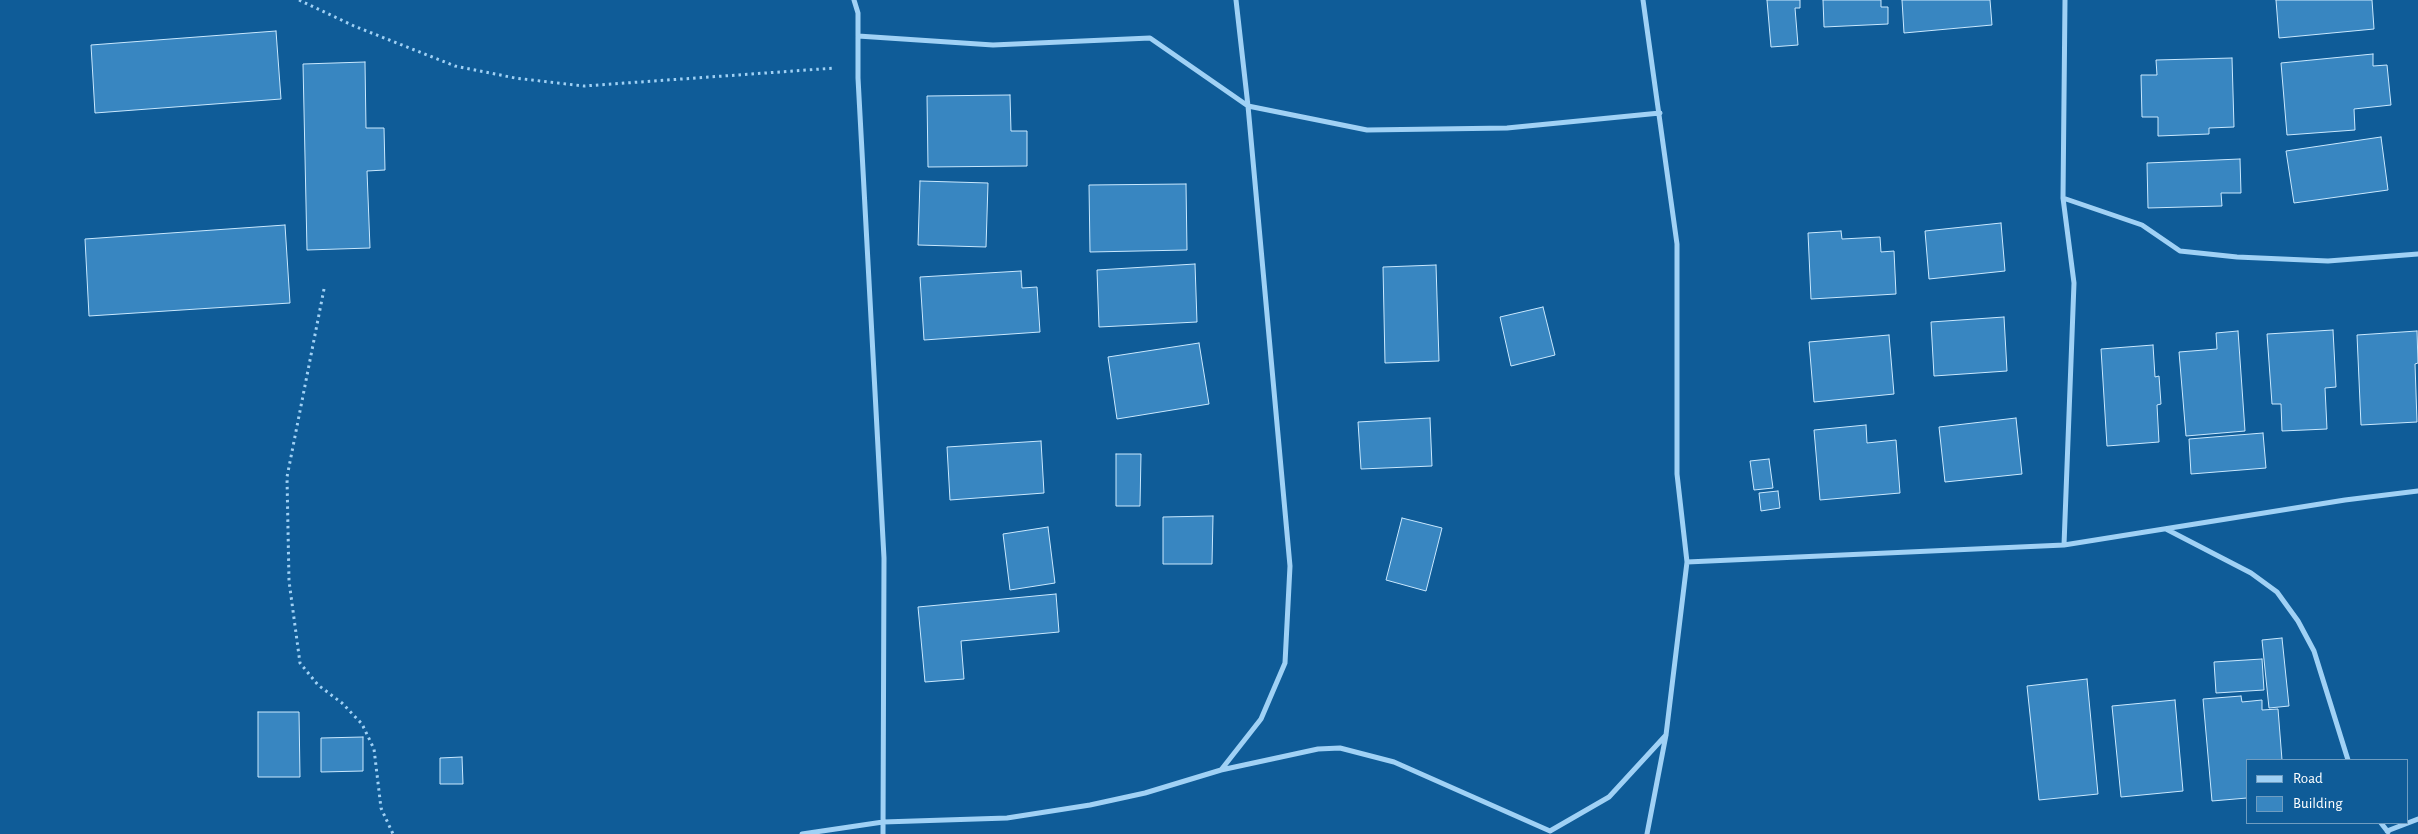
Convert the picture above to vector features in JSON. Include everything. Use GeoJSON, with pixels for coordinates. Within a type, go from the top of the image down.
{"type":"FeatureCollection","features":[{"type":"Feature","properties":{"kind":"street"},"geometry":{"type":"LineString","coordinates":[[854,0],[858,13],[858,66],[884,558],[883,834]]}},
{"type":"Feature","properties":{"kind":"street"},"geometry":{"type":"LineString","coordinates":[[1221,770],[1261,719],[1285,663],[1290,566],[1248,106],[1236,0]]}},
{"type":"Feature","properties":{"kind":"street"},"geometry":{"type":"LineString","coordinates":[[1643,0],[1677,244],[1677,474],[1687,562],[1666,735],[1647,834]]}},
{"type":"Feature","properties":{"kind":"street"},"geometry":{"type":"LineString","coordinates":[[2064,545],[2074,283],[2063,198],[2065,0]]}},
{"type":"Feature","properties":{"kind":"street"},"geometry":{"type":"LineString","coordinates":[[858,36],[993,45],[1150,38],[1248,106],[1366,130],[1507,128],[1660,113]]}},
{"type":"Feature","properties":{"kind":"street"},"geometry":{"type":"LineString","coordinates":[[2063,198],[2142,225],[2180,252],[2237,257],[2328,261],[2418,254]]}},
{"type":"Feature","properties":{"kind":"street"},"geometry":{"type":"LineString","coordinates":[[1687,562],[2064,545],[2345,500],[2418,491]]}},
{"type":"Feature","properties":{"kind":"street"},"geometry":{"type":"LineString","coordinates":[[2166,529],[2251,573],[2277,592],[2298,621],[2314,651],[2348,759]]}},
{"type":"Feature","properties":{"kind":"street"},"geometry":{"type":"LineString","coordinates":[[802,834],[883,822],[1007,818],[1090,805],[1145,792],[1221,770],[1318,749],[1340,748],[1394,762],[1550,831],[1609,797],[1666,735]]}},
{"type":"Feature","properties":{"kind":"street"},"geometry":{"type":"LineString","coordinates":[[2389,833],[2408,824]]}},
{"type":"Feature","properties":{"kind":"path"},"geometry":{"type":"LineString","coordinates":[[299,0],[354,26],[455,66],[551,83],[584,86],[858,66]]}},
{"type":"Feature","properties":{"kind":"path"},"geometry":{"type":"LineString","coordinates":[[324,289],[287,477],[289,581],[300,663],[318,686],[342,703],[362,724],[374,749],[381,808],[393,834]]}},
{"type":"Feature","properties":{"kind":"building"},"geometry":{"type":"Polygon","coordinates":[[[1767,0],[1800,0],[1800,8],[1795,8],[1798,45],[1771,47],[1767,0]]]}},
{"type":"Feature","properties":{"kind":"building"},"geometry":{"type":"Polygon","coordinates":[[[1823,0],[1881,0],[1881,7],[1888,7],[1888,24],[1824,27],[1823,0]]]}},
{"type":"Feature","properties":{"kind":"building"},"geometry":{"type":"Polygon","coordinates":[[[1902,0],[1990,0],[1992,25],[1904,33],[1902,0]]]}},
{"type":"Feature","properties":{"kind":"building"},"geometry":{"type":"Polygon","coordinates":[[[2276,0],[2372,0],[2374,29],[2279,38],[2276,0]]]}},
{"type":"Feature","properties":{"kind":"building"},"geometry":{"type":"Polygon","coordinates":[[[276,31],[281,99],[95,113],[91,45],[276,31]]]}},
{"type":"Feature","properties":{"kind":"building"},"geometry":{"type":"Polygon","coordinates":[[[2373,54],[2373,66],[2387,65],[2391,105],[2354,109],[2355,130],[2287,135],[2281,63],[2373,54]]]}},
{"type":"Feature","properties":{"kind":"building"},"geometry":{"type":"Polygon","coordinates":[[[2232,58],[2234,127],[2209,128],[2209,134],[2158,136],[2158,117],[2142,117],[2141,75],[2157,75],[2156,60],[2232,58]]]}},
{"type":"Feature","properties":{"kind":"building"},"geometry":{"type":"Polygon","coordinates":[[[365,62],[366,128],[384,128],[385,170],[367,171],[370,248],[307,250],[303,64],[365,62]]]}},
{"type":"Feature","properties":{"kind":"building"},"geometry":{"type":"Polygon","coordinates":[[[1010,95],[1011,131],[1027,131],[1027,166],[928,167],[927,96],[1010,95]]]}},
{"type":"Feature","properties":{"kind":"building"},"geometry":{"type":"Polygon","coordinates":[[[2381,137],[2388,190],[2294,203],[2286,151],[2381,137]]]}},
{"type":"Feature","properties":{"kind":"building"},"geometry":{"type":"Polygon","coordinates":[[[2240,159],[2241,193],[2221,193],[2222,206],[2148,208],[2147,163],[2240,159]]]}},
{"type":"Feature","properties":{"kind":"building"},"geometry":{"type":"Polygon","coordinates":[[[920,181],[988,183],[986,247],[918,245],[920,181]]]}},
{"type":"Feature","properties":{"kind":"building"},"geometry":{"type":"Polygon","coordinates":[[[1186,184],[1187,250],[1090,252],[1089,185],[1186,184]]]}},
{"type":"Feature","properties":{"kind":"building"},"geometry":{"type":"Polygon","coordinates":[[[2001,223],[2005,271],[1929,279],[1925,231],[2001,223]]]}},
{"type":"Feature","properties":{"kind":"building"},"geometry":{"type":"Polygon","coordinates":[[[285,225],[290,303],[89,316],[85,239],[285,225]]]}},
{"type":"Feature","properties":{"kind":"building"},"geometry":{"type":"Polygon","coordinates":[[[1841,231],[1842,239],[1880,237],[1881,252],[1894,251],[1896,294],[1811,299],[1808,233],[1841,231]]]}},
{"type":"Feature","properties":{"kind":"building"},"geometry":{"type":"Polygon","coordinates":[[[1195,264],[1197,322],[1099,327],[1097,270],[1195,264]]]}},
{"type":"Feature","properties":{"kind":"building"},"geometry":{"type":"Polygon","coordinates":[[[1436,265],[1439,361],[1385,363],[1383,267],[1436,265]]]}},
{"type":"Feature","properties":{"kind":"building"},"geometry":{"type":"Polygon","coordinates":[[[1021,271],[1022,288],[1037,287],[1040,332],[924,340],[920,277],[1021,271]]]}},
{"type":"Feature","properties":{"kind":"building"},"geometry":{"type":"Polygon","coordinates":[[[1543,307],[1555,355],[1511,366],[1500,317],[1543,307]]]}},
{"type":"Feature","properties":{"kind":"building"},"geometry":{"type":"Polygon","coordinates":[[[2004,317],[2007,371],[1934,376],[1931,322],[2004,317]]]}},
{"type":"Feature","properties":{"kind":"building"},"geometry":{"type":"Polygon","coordinates":[[[2333,330],[2336,387],[2325,388],[2327,429],[2282,431],[2281,404],[2272,404],[2267,334],[2333,330]]]}},
{"type":"Feature","properties":{"kind":"building"},"geometry":{"type":"Polygon","coordinates":[[[2238,331],[2245,431],[2186,436],[2179,352],[2217,349],[2216,333],[2238,331]]]}},
{"type":"Feature","properties":{"kind":"building"},"geometry":{"type":"Polygon","coordinates":[[[2417,331],[2418,363],[2415,364],[2417,422],[2361,425],[2357,335],[2417,331]]]}},
{"type":"Feature","properties":{"kind":"building"},"geometry":{"type":"Polygon","coordinates":[[[1889,335],[1894,394],[1814,402],[1809,342],[1889,335]]]}},
{"type":"Feature","properties":{"kind":"building"},"geometry":{"type":"Polygon","coordinates":[[[1199,343],[1209,404],[1117,419],[1108,357],[1199,343]]]}},
{"type":"Feature","properties":{"kind":"building"},"geometry":{"type":"Polygon","coordinates":[[[2153,345],[2155,377],[2159,376],[2161,404],[2157,405],[2159,442],[2107,446],[2101,349],[2153,345]]]}},
{"type":"Feature","properties":{"kind":"building"},"geometry":{"type":"Polygon","coordinates":[[[1430,418],[1432,466],[1361,469],[1358,422],[1430,418]]]}},
{"type":"Feature","properties":{"kind":"building"},"geometry":{"type":"Polygon","coordinates":[[[2016,418],[2022,474],[1945,482],[1939,427],[2016,418]]]}},
{"type":"Feature","properties":{"kind":"building"},"geometry":{"type":"Polygon","coordinates":[[[1866,425],[1867,443],[1896,440],[1900,493],[1820,500],[1814,430],[1866,425]]]}},
{"type":"Feature","properties":{"kind":"building"},"geometry":{"type":"Polygon","coordinates":[[[2263,433],[2266,468],[2191,474],[2189,439],[2263,433]]]}},
{"type":"Feature","properties":{"kind":"building"},"geometry":{"type":"Polygon","coordinates":[[[1041,441],[1044,493],[950,500],[947,447],[1041,441]]]}},
{"type":"Feature","properties":{"kind":"building"},"geometry":{"type":"Polygon","coordinates":[[[1116,454],[1141,454],[1140,506],[1116,506],[1116,454]]]}},
{"type":"Feature","properties":{"kind":"building"},"geometry":{"type":"Polygon","coordinates":[[[1769,459],[1773,488],[1754,490],[1750,461],[1769,459]]]}},
{"type":"Feature","properties":{"kind":"building"},"geometry":{"type":"Polygon","coordinates":[[[1778,491],[1780,508],[1761,511],[1759,493],[1778,491]]]}},
{"type":"Feature","properties":{"kind":"building"},"geometry":{"type":"Polygon","coordinates":[[[1213,516],[1212,564],[1163,564],[1163,517],[1213,516]]]}},
{"type":"Feature","properties":{"kind":"building"},"geometry":{"type":"Polygon","coordinates":[[[1402,518],[1442,528],[1426,591],[1386,580],[1402,518]]]}},
{"type":"Feature","properties":{"kind":"building"},"geometry":{"type":"Polygon","coordinates":[[[1048,527],[1055,583],[1010,590],[1003,534],[1048,527]]]}},
{"type":"Feature","properties":{"kind":"building"},"geometry":{"type":"Polygon","coordinates":[[[1056,594],[1059,632],[961,641],[964,679],[925,682],[918,607],[1056,594]]]}},
{"type":"Feature","properties":{"kind":"building"},"geometry":{"type":"Polygon","coordinates":[[[2282,638],[2289,706],[2269,708],[2262,640],[2282,638]]]}},
{"type":"Feature","properties":{"kind":"building"},"geometry":{"type":"Polygon","coordinates":[[[2262,659],[2264,690],[2216,693],[2214,662],[2262,659]]]}},
{"type":"Feature","properties":{"kind":"building"},"geometry":{"type":"Polygon","coordinates":[[[2087,679],[2098,794],[2039,800],[2027,686],[2087,679]]]}},
{"type":"Feature","properties":{"kind":"building"},"geometry":{"type":"Polygon","coordinates":[[[2241,696],[2242,702],[2262,700],[2262,710],[2278,709],[2282,759],[2246,759],[2246,798],[2212,801],[2203,699],[2241,696]]]}},
{"type":"Feature","properties":{"kind":"building"},"geometry":{"type":"Polygon","coordinates":[[[2175,700],[2183,791],[2121,797],[2112,706],[2175,700]]]}},
{"type":"Feature","properties":{"kind":"building"},"geometry":{"type":"Polygon","coordinates":[[[258,712],[299,712],[300,777],[258,777],[258,712]]]}},
{"type":"Feature","properties":{"kind":"building"},"geometry":{"type":"Polygon","coordinates":[[[363,737],[363,771],[321,772],[321,738],[363,737]]]}},
{"type":"Feature","properties":{"kind":"building"},"geometry":{"type":"Polygon","coordinates":[[[462,757],[463,784],[440,784],[440,758],[462,757]]]}}]}
